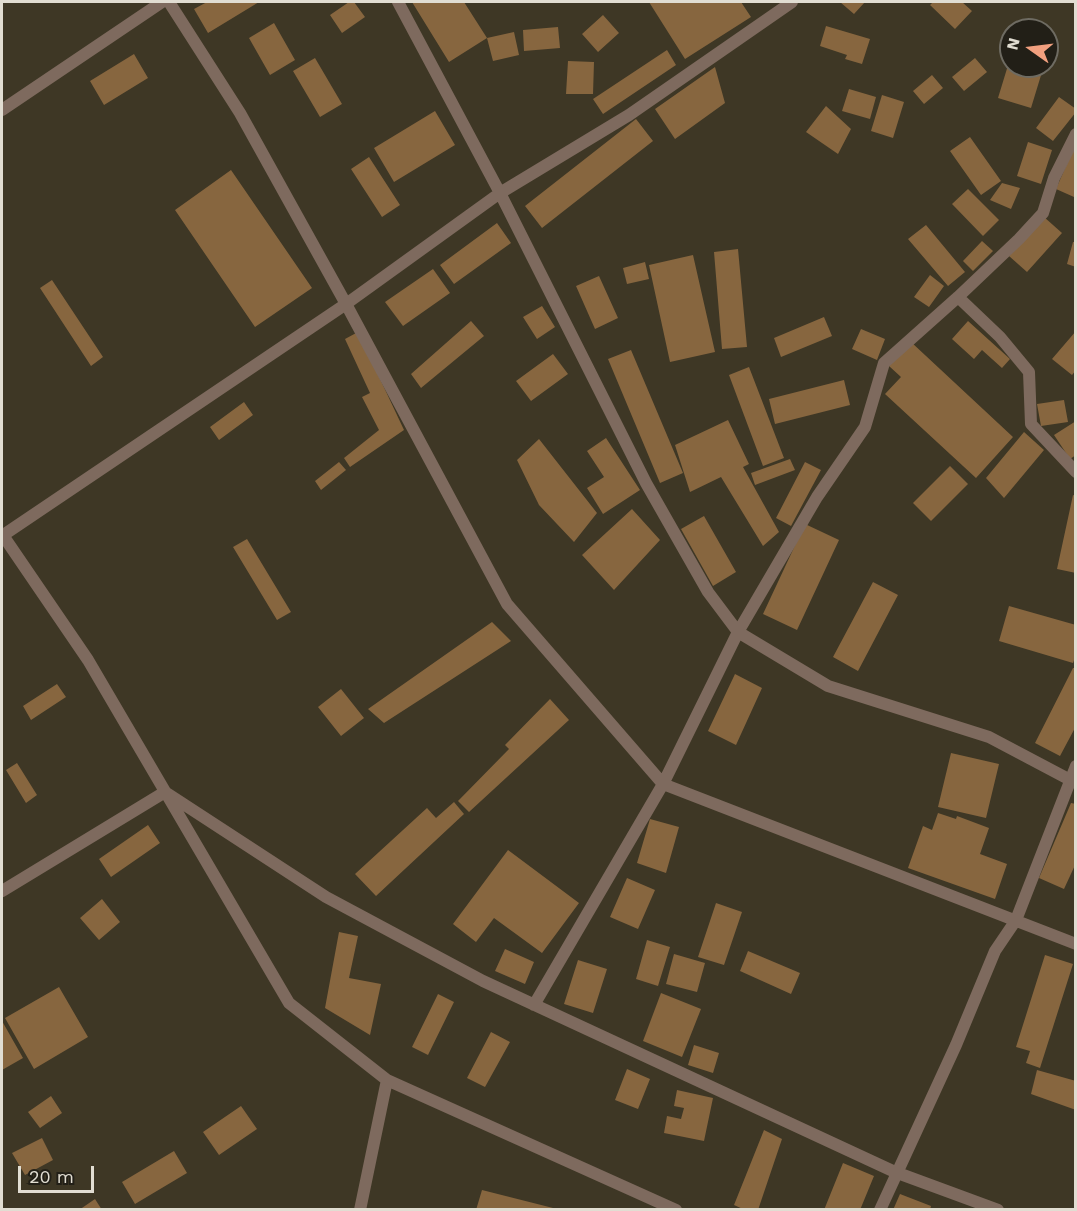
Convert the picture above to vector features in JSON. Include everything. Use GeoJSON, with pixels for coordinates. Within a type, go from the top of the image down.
{"type":"FeatureCollection","features":[{"type":"Feature","properties":{"kind":"street"},"geometry":{"type":"LineString","coordinates":[[2,110],[162,2]]}},
{"type":"Feature","properties":{"kind":"street"},"geometry":{"type":"LineString","coordinates":[[169,2],[240,113],[346,304],[507,604],[663,784],[1076,944]]}},
{"type":"Feature","properties":{"kind":"street"},"geometry":{"type":"LineString","coordinates":[[398,2],[500,193],[646,483],[708,592],[738,632],[828,686],[989,737],[1072,782]]}},
{"type":"Feature","properties":{"kind":"street"},"geometry":{"type":"LineString","coordinates":[[676,1209],[387,1080],[288,1003],[88,660],[2,535],[346,304],[500,193],[629,115],[792,2]]}},
{"type":"Feature","properties":{"kind":"street"},"geometry":{"type":"LineString","coordinates":[[534,1005],[663,784],[738,632],[818,497],[865,427],[884,363],[958,297],[1043,213],[1054,178],[1076,134]]}},
{"type":"Feature","properties":{"kind":"street"},"geometry":{"type":"LineString","coordinates":[[958,297],[1000,337],[1029,372],[1031,424],[1076,472]]}},
{"type":"Feature","properties":{"kind":"street"},"geometry":{"type":"LineString","coordinates":[[880,1209],[895,1172],[956,1045],[995,951],[1016,920],[1072,782],[1076,766]]}},
{"type":"Feature","properties":{"kind":"street"},"geometry":{"type":"LineString","coordinates":[[2,891],[165,792]]}},
{"type":"Feature","properties":{"kind":"street"},"geometry":{"type":"LineString","coordinates":[[165,792],[326,897],[483,981],[895,1172],[998,1209]]}},
{"type":"Feature","properties":{"kind":"street"},"geometry":{"type":"LineString","coordinates":[[360,1209],[387,1080]]}},
{"type":"Feature","properties":{"kind":"building"},"geometry":{"type":"Polygon","coordinates":[[[207,2],[259,2],[208,33],[194,9],[207,2]]]}},
{"type":"Feature","properties":{"kind":"building"},"geometry":{"type":"Polygon","coordinates":[[[349,2],[354,2],[365,17],[342,33],[330,15],[349,2]]]}},
{"type":"Feature","properties":{"kind":"building"},"geometry":{"type":"Polygon","coordinates":[[[412,2],[464,2],[487,38],[449,62],[412,2]]]}},
{"type":"Feature","properties":{"kind":"building"},"geometry":{"type":"Polygon","coordinates":[[[649,2],[741,2],[751,17],[685,59],[649,2]]]}},
{"type":"Feature","properties":{"kind":"building"},"geometry":{"type":"Polygon","coordinates":[[[840,2],[865,2],[854,14],[840,2]]]}},
{"type":"Feature","properties":{"kind":"building"},"geometry":{"type":"Polygon","coordinates":[[[933,2],[962,2],[972,11],[955,29],[930,5],[933,2]]]}},
{"type":"Feature","properties":{"kind":"building"},"geometry":{"type":"Polygon","coordinates":[[[603,15],[619,33],[598,52],[582,34],[603,15]]]}},
{"type":"Feature","properties":{"kind":"building"},"geometry":{"type":"Polygon","coordinates":[[[274,23],[295,60],[270,75],[249,38],[274,23]]]}},
{"type":"Feature","properties":{"kind":"building"},"geometry":{"type":"Polygon","coordinates":[[[826,26],[870,39],[862,64],[845,59],[847,55],[820,46],[826,26]]]}},
{"type":"Feature","properties":{"kind":"building"},"geometry":{"type":"Polygon","coordinates":[[[558,27],[560,48],[524,51],[523,30],[558,27]]]}},
{"type":"Feature","properties":{"kind":"building"},"geometry":{"type":"Polygon","coordinates":[[[514,32],[519,55],[493,61],[487,38],[514,32]]]}},
{"type":"Feature","properties":{"kind":"building"},"geometry":{"type":"Polygon","coordinates":[[[667,50],[676,65],[603,114],[593,99],[667,50]]]}},
{"type":"Feature","properties":{"kind":"building"},"geometry":{"type":"Polygon","coordinates":[[[134,54],[148,78],[104,105],[90,81],[134,54]]]}},
{"type":"Feature","properties":{"kind":"building"},"geometry":{"type":"Polygon","coordinates":[[[315,58],[342,104],[320,117],[293,71],[315,58]]]}},
{"type":"Feature","properties":{"kind":"building"},"geometry":{"type":"Polygon","coordinates":[[[975,58],[987,72],[964,91],[952,77],[975,58]]]}},
{"type":"Feature","properties":{"kind":"building"},"geometry":{"type":"Polygon","coordinates":[[[568,61],[594,62],[593,94],[566,94],[568,61]]]}},
{"type":"Feature","properties":{"kind":"building"},"geometry":{"type":"Polygon","coordinates":[[[715,67],[725,103],[675,139],[655,109],[715,67]]]}},
{"type":"Feature","properties":{"kind":"building"},"geometry":{"type":"Polygon","coordinates":[[[932,75],[943,88],[924,104],[913,91],[932,75]]]}},
{"type":"Feature","properties":{"kind":"building"},"geometry":{"type":"Polygon","coordinates":[[[1004,78],[1040,78],[1031,108],[998,98],[1004,78]]]}},
{"type":"Feature","properties":{"kind":"building"},"geometry":{"type":"Polygon","coordinates":[[[849,89],[876,97],[870,119],[842,111],[849,89]]]}},
{"type":"Feature","properties":{"kind":"building"},"geometry":{"type":"Polygon","coordinates":[[[882,95],[904,102],[893,138],[871,131],[882,95]]]}},
{"type":"Feature","properties":{"kind":"building"},"geometry":{"type":"Polygon","coordinates":[[[1059,97],[1076,109],[1076,112],[1053,141],[1036,128],[1059,97]]]}},
{"type":"Feature","properties":{"kind":"building"},"geometry":{"type":"Polygon","coordinates":[[[826,106],[851,129],[838,154],[806,132],[826,106]]]}},
{"type":"Feature","properties":{"kind":"building"},"geometry":{"type":"Polygon","coordinates":[[[435,111],[455,145],[394,182],[374,148],[435,111]]]}},
{"type":"Feature","properties":{"kind":"building"},"geometry":{"type":"Polygon","coordinates":[[[636,119],[653,141],[542,228],[525,206],[636,119]]]}},
{"type":"Feature","properties":{"kind":"building"},"geometry":{"type":"Polygon","coordinates":[[[970,137],[1001,181],[981,195],[950,151],[970,137]]]}},
{"type":"Feature","properties":{"kind":"building"},"geometry":{"type":"Polygon","coordinates":[[[1028,142],[1052,150],[1041,184],[1017,176],[1028,142]]]}},
{"type":"Feature","properties":{"kind":"building"},"geometry":{"type":"Polygon","coordinates":[[[1076,143],[1076,193],[1074,197],[1056,189],[1076,143]]]}},
{"type":"Feature","properties":{"kind":"building"},"geometry":{"type":"Polygon","coordinates":[[[369,157],[400,205],[382,217],[351,169],[369,157]]]}},
{"type":"Feature","properties":{"kind":"building"},"geometry":{"type":"Polygon","coordinates":[[[231,170],[312,288],[255,327],[175,210],[231,170]]]}},
{"type":"Feature","properties":{"kind":"building"},"geometry":{"type":"Polygon","coordinates":[[[1002,183],[1020,188],[1011,209],[990,200],[1002,183]]]}},
{"type":"Feature","properties":{"kind":"building"},"geometry":{"type":"Polygon","coordinates":[[[968,189],[999,220],[983,236],[952,204],[968,189]]]}},
{"type":"Feature","properties":{"kind":"building"},"geometry":{"type":"Polygon","coordinates":[[[1044,217],[1062,233],[1027,272],[1009,256],[1044,217]]]}},
{"type":"Feature","properties":{"kind":"building"},"geometry":{"type":"Polygon","coordinates":[[[497,223],[511,243],[454,284],[440,265],[497,223]]]}},
{"type":"Feature","properties":{"kind":"building"},"geometry":{"type":"Polygon","coordinates":[[[926,225],[965,272],[948,286],[908,239],[926,225]]]}},
{"type":"Feature","properties":{"kind":"building"},"geometry":{"type":"Polygon","coordinates":[[[982,241],[993,251],[973,271],[963,261],[982,241]]]}},
{"type":"Feature","properties":{"kind":"building"},"geometry":{"type":"Polygon","coordinates":[[[1073,242],[1076,242],[1076,267],[1067,264],[1073,242]]]}},
{"type":"Feature","properties":{"kind":"building"},"geometry":{"type":"Polygon","coordinates":[[[738,249],[747,347],[722,349],[714,252],[738,249]]]}},
{"type":"Feature","properties":{"kind":"building"},"geometry":{"type":"Polygon","coordinates":[[[693,255],[715,352],[670,362],[649,265],[693,255]]]}},
{"type":"Feature","properties":{"kind":"building"},"geometry":{"type":"Polygon","coordinates":[[[645,262],[649,279],[627,284],[623,268],[645,262]]]}},
{"type":"Feature","properties":{"kind":"building"},"geometry":{"type":"Polygon","coordinates":[[[433,269],[450,293],[403,326],[385,302],[433,269]]]}},
{"type":"Feature","properties":{"kind":"building"},"geometry":{"type":"Polygon","coordinates":[[[930,275],[944,286],[929,307],[914,297],[930,275]]]}},
{"type":"Feature","properties":{"kind":"building"},"geometry":{"type":"Polygon","coordinates":[[[599,276],[618,318],[595,329],[576,286],[599,276]]]}},
{"type":"Feature","properties":{"kind":"building"},"geometry":{"type":"Polygon","coordinates":[[[52,280],[103,357],[91,366],[40,288],[52,280]]]}},
{"type":"Feature","properties":{"kind":"building"},"geometry":{"type":"Polygon","coordinates":[[[542,306],[555,327],[537,339],[523,317],[542,306]]]}},
{"type":"Feature","properties":{"kind":"building"},"geometry":{"type":"Polygon","coordinates":[[[824,317],[832,336],[781,357],[774,338],[824,317]]]}},
{"type":"Feature","properties":{"kind":"building"},"geometry":{"type":"Polygon","coordinates":[[[471,321],[484,336],[421,388],[411,374],[471,321]]]}},
{"type":"Feature","properties":{"kind":"building"},"geometry":{"type":"Polygon","coordinates":[[[968,321],[1010,359],[1002,368],[982,350],[974,359],[952,339],[968,321]]]}},
{"type":"Feature","properties":{"kind":"building"},"geometry":{"type":"Polygon","coordinates":[[[861,329],[885,339],[877,360],[852,349],[861,329]]]}},
{"type":"Feature","properties":{"kind":"building"},"geometry":{"type":"Polygon","coordinates":[[[1076,331],[1076,370],[1072,375],[1052,359],[1076,331]]]}},
{"type":"Feature","properties":{"kind":"building"},"geometry":{"type":"Polygon","coordinates":[[[358,332],[404,430],[350,467],[344,458],[379,430],[362,397],[370,393],[345,339],[358,332]]]}},
{"type":"Feature","properties":{"kind":"building"},"geometry":{"type":"Polygon","coordinates":[[[911,342],[1013,437],[976,478],[885,394],[901,377],[889,366],[911,342]]]}},
{"type":"Feature","properties":{"kind":"building"},"geometry":{"type":"Polygon","coordinates":[[[631,350],[683,473],[660,483],[608,359],[631,350]]]}},
{"type":"Feature","properties":{"kind":"building"},"geometry":{"type":"Polygon","coordinates":[[[553,354],[568,374],[531,401],[516,381],[553,354]]]}},
{"type":"Feature","properties":{"kind":"building"},"geometry":{"type":"Polygon","coordinates":[[[749,367],[784,458],[763,466],[729,375],[749,367]]]}},
{"type":"Feature","properties":{"kind":"building"},"geometry":{"type":"Polygon","coordinates":[[[844,380],[850,405],[775,424],[769,399],[844,380]]]}},
{"type":"Feature","properties":{"kind":"building"},"geometry":{"type":"Polygon","coordinates":[[[1064,400],[1068,422],[1041,426],[1037,404],[1064,400]]]}},
{"type":"Feature","properties":{"kind":"building"},"geometry":{"type":"Polygon","coordinates":[[[244,402],[253,415],[219,440],[210,427],[244,402]]]}},
{"type":"Feature","properties":{"kind":"building"},"geometry":{"type":"Polygon","coordinates":[[[728,420],[749,464],[743,467],[779,532],[763,546],[721,477],[690,492],[675,445],[728,420]]]}},
{"type":"Feature","properties":{"kind":"building"},"geometry":{"type":"Polygon","coordinates":[[[1076,421],[1076,455],[1070,459],[1054,435],[1076,421]]]}},
{"type":"Feature","properties":{"kind":"building"},"geometry":{"type":"Polygon","coordinates":[[[1024,432],[1044,450],[1004,498],[986,478],[1024,432]]]}},
{"type":"Feature","properties":{"kind":"building"},"geometry":{"type":"Polygon","coordinates":[[[606,438],[640,490],[603,514],[587,488],[604,477],[587,451],[606,438]]]}},
{"type":"Feature","properties":{"kind":"building"},"geometry":{"type":"Polygon","coordinates":[[[539,439],[597,513],[574,542],[539,505],[517,460],[539,439]]]}},
{"type":"Feature","properties":{"kind":"building"},"geometry":{"type":"Polygon","coordinates":[[[790,459],[795,470],[755,485],[751,473],[790,459]]]}},
{"type":"Feature","properties":{"kind":"building"},"geometry":{"type":"Polygon","coordinates":[[[339,462],[346,470],[321,490],[315,481],[339,462]]]}},
{"type":"Feature","properties":{"kind":"building"},"geometry":{"type":"Polygon","coordinates":[[[805,462],[821,470],[791,526],[776,518],[805,462]]]}},
{"type":"Feature","properties":{"kind":"building"},"geometry":{"type":"Polygon","coordinates":[[[950,466],[968,484],[931,521],[913,503],[950,466]]]}},
{"type":"Feature","properties":{"kind":"building"},"geometry":{"type":"Polygon","coordinates":[[[1073,495],[1076,496],[1076,573],[1057,569],[1073,495]]]}},
{"type":"Feature","properties":{"kind":"building"},"geometry":{"type":"Polygon","coordinates":[[[632,509],[660,540],[614,590],[582,555],[632,509]]]}},
{"type":"Feature","properties":{"kind":"building"},"geometry":{"type":"Polygon","coordinates":[[[704,516],[736,572],[713,586],[681,529],[704,516]]]}},
{"type":"Feature","properties":{"kind":"building"},"geometry":{"type":"Polygon","coordinates":[[[805,524],[839,540],[797,630],[763,614],[805,524]]]}},
{"type":"Feature","properties":{"kind":"building"},"geometry":{"type":"Polygon","coordinates":[[[247,539],[291,612],[277,620],[233,547],[247,539]]]}},
{"type":"Feature","properties":{"kind":"building"},"geometry":{"type":"Polygon","coordinates":[[[873,582],[898,595],[858,671],[833,657],[873,582]]]}},
{"type":"Feature","properties":{"kind":"building"},"geometry":{"type":"Polygon","coordinates":[[[1009,606],[1076,625],[1076,655],[1073,663],[999,641],[1009,606]]]}},
{"type":"Feature","properties":{"kind":"building"},"geometry":{"type":"Polygon","coordinates":[[[492,622],[511,641],[384,723],[368,709],[492,622]]]}},
{"type":"Feature","properties":{"kind":"building"},"geometry":{"type":"Polygon","coordinates":[[[1073,668],[1076,668],[1076,726],[1060,756],[1035,743],[1073,668]]]}},
{"type":"Feature","properties":{"kind":"building"},"geometry":{"type":"Polygon","coordinates":[[[735,674],[762,688],[736,745],[708,731],[735,674]]]}},
{"type":"Feature","properties":{"kind":"building"},"geometry":{"type":"Polygon","coordinates":[[[57,684],[66,697],[31,720],[23,706],[57,684]]]}},
{"type":"Feature","properties":{"kind":"building"},"geometry":{"type":"Polygon","coordinates":[[[341,689],[364,718],[341,736],[318,707],[341,689]]]}},
{"type":"Feature","properties":{"kind":"building"},"geometry":{"type":"Polygon","coordinates":[[[550,699],[569,720],[469,812],[458,801],[509,749],[505,745],[550,699]]]}},
{"type":"Feature","properties":{"kind":"building"},"geometry":{"type":"Polygon","coordinates":[[[951,753],[999,764],[986,818],[938,807],[951,753]]]}},
{"type":"Feature","properties":{"kind":"building"},"geometry":{"type":"Polygon","coordinates":[[[17,763],[37,795],[26,803],[6,770],[17,763]]]}},
{"type":"Feature","properties":{"kind":"building"},"geometry":{"type":"Polygon","coordinates":[[[454,802],[464,814],[376,896],[355,874],[427,808],[436,818],[454,802]]]}},
{"type":"Feature","properties":{"kind":"building"},"geometry":{"type":"Polygon","coordinates":[[[1071,803],[1076,804],[1076,863],[1064,889],[1039,878],[1071,803]]]}},
{"type":"Feature","properties":{"kind":"building"},"geometry":{"type":"Polygon","coordinates":[[[938,813],[956,819],[957,816],[989,828],[980,854],[1007,864],[995,899],[908,868],[923,826],[932,830],[938,813]]]}},
{"type":"Feature","properties":{"kind":"building"},"geometry":{"type":"Polygon","coordinates":[[[650,819],[679,827],[666,873],[637,863],[650,819]]]}},
{"type":"Feature","properties":{"kind":"building"},"geometry":{"type":"Polygon","coordinates":[[[148,825],[160,843],[111,877],[99,859],[148,825]]]}},
{"type":"Feature","properties":{"kind":"building"},"geometry":{"type":"Polygon","coordinates":[[[508,850],[579,903],[542,953],[494,918],[476,942],[453,924],[508,850]]]}},
{"type":"Feature","properties":{"kind":"building"},"geometry":{"type":"Polygon","coordinates":[[[627,878],[655,890],[638,929],[610,917],[627,878]]]}},
{"type":"Feature","properties":{"kind":"building"},"geometry":{"type":"Polygon","coordinates":[[[102,899],[120,922],[99,940],[80,918],[102,899]]]}},
{"type":"Feature","properties":{"kind":"building"},"geometry":{"type":"Polygon","coordinates":[[[716,903],[742,912],[724,965],[698,957],[716,903]]]}},
{"type":"Feature","properties":{"kind":"building"},"geometry":{"type":"Polygon","coordinates":[[[339,932],[358,936],[349,978],[381,984],[370,1035],[325,1008],[339,932]]]}},
{"type":"Feature","properties":{"kind":"building"},"geometry":{"type":"Polygon","coordinates":[[[647,940],[670,947],[658,986],[636,979],[647,940]]]}},
{"type":"Feature","properties":{"kind":"building"},"geometry":{"type":"Polygon","coordinates":[[[505,949],[534,962],[525,984],[495,971],[505,949]]]}},
{"type":"Feature","properties":{"kind":"building"},"geometry":{"type":"Polygon","coordinates":[[[748,951],[800,973],[791,994],[740,971],[748,951]]]}},
{"type":"Feature","properties":{"kind":"building"},"geometry":{"type":"Polygon","coordinates":[[[674,954],[705,963],[697,992],[666,984],[674,954]]]}},
{"type":"Feature","properties":{"kind":"building"},"geometry":{"type":"Polygon","coordinates":[[[1045,955],[1073,964],[1040,1068],[1026,1063],[1030,1051],[1016,1047],[1045,955]]]}},
{"type":"Feature","properties":{"kind":"building"},"geometry":{"type":"Polygon","coordinates":[[[578,960],[607,969],[593,1013],[564,1004],[578,960]]]}},
{"type":"Feature","properties":{"kind":"building"},"geometry":{"type":"Polygon","coordinates":[[[59,987],[88,1037],[34,1069],[5,1018],[59,987]]]}},
{"type":"Feature","properties":{"kind":"building"},"geometry":{"type":"Polygon","coordinates":[[[661,993],[701,1009],[682,1057],[643,1041],[661,993]]]}},
{"type":"Feature","properties":{"kind":"building"},"geometry":{"type":"Polygon","coordinates":[[[438,994],[454,1002],[428,1055],[412,1047],[438,994]]]}},
{"type":"Feature","properties":{"kind":"building"},"geometry":{"type":"Polygon","coordinates":[[[2,1021],[23,1058],[2,1070],[2,1021]]]}},
{"type":"Feature","properties":{"kind":"building"},"geometry":{"type":"Polygon","coordinates":[[[491,1032],[510,1042],[485,1087],[467,1078],[491,1032]]]}},
{"type":"Feature","properties":{"kind":"building"},"geometry":{"type":"Polygon","coordinates":[[[694,1045],[719,1053],[713,1073],[688,1065],[694,1045]]]}},
{"type":"Feature","properties":{"kind":"building"},"geometry":{"type":"Polygon","coordinates":[[[627,1069],[650,1079],[638,1109],[615,1100],[627,1069]]]}},
{"type":"Feature","properties":{"kind":"building"},"geometry":{"type":"Polygon","coordinates":[[[1037,1070],[1076,1081],[1076,1110],[1031,1094],[1037,1070]]]}},
{"type":"Feature","properties":{"kind":"building"},"geometry":{"type":"Polygon","coordinates":[[[677,1090],[713,1098],[704,1141],[664,1133],[667,1116],[681,1119],[684,1108],[674,1106],[677,1090]]]}},
{"type":"Feature","properties":{"kind":"building"},"geometry":{"type":"Polygon","coordinates":[[[51,1096],[62,1113],[40,1128],[28,1112],[51,1096]]]}},
{"type":"Feature","properties":{"kind":"building"},"geometry":{"type":"Polygon","coordinates":[[[241,1106],[257,1129],[219,1155],[203,1132],[241,1106]]]}},
{"type":"Feature","properties":{"kind":"building"},"geometry":{"type":"Polygon","coordinates":[[[764,1130],[782,1139],[758,1210],[745,1210],[734,1205],[764,1130]]]}},
{"type":"Feature","properties":{"kind":"building"},"geometry":{"type":"Polygon","coordinates":[[[42,1138],[53,1160],[25,1175],[12,1153],[42,1138]]]}},
{"type":"Feature","properties":{"kind":"building"},"geometry":{"type":"Polygon","coordinates":[[[174,1151],[187,1173],[135,1204],[122,1182],[174,1151]]]}},
{"type":"Feature","properties":{"kind":"building"},"geometry":{"type":"Polygon","coordinates":[[[843,1163],[874,1176],[860,1210],[824,1210],[843,1163]]]}},
{"type":"Feature","properties":{"kind":"building"},"geometry":{"type":"Polygon","coordinates":[[[482,1190],[557,1209],[557,1210],[476,1210],[482,1190]]]}},
{"type":"Feature","properties":{"kind":"building"},"geometry":{"type":"Polygon","coordinates":[[[900,1194],[931,1206],[930,1210],[893,1210],[900,1194]]]}},
{"type":"Feature","properties":{"kind":"building"},"geometry":{"type":"Polygon","coordinates":[[[95,1199],[102,1210],[79,1210],[95,1199]]]}}]}
